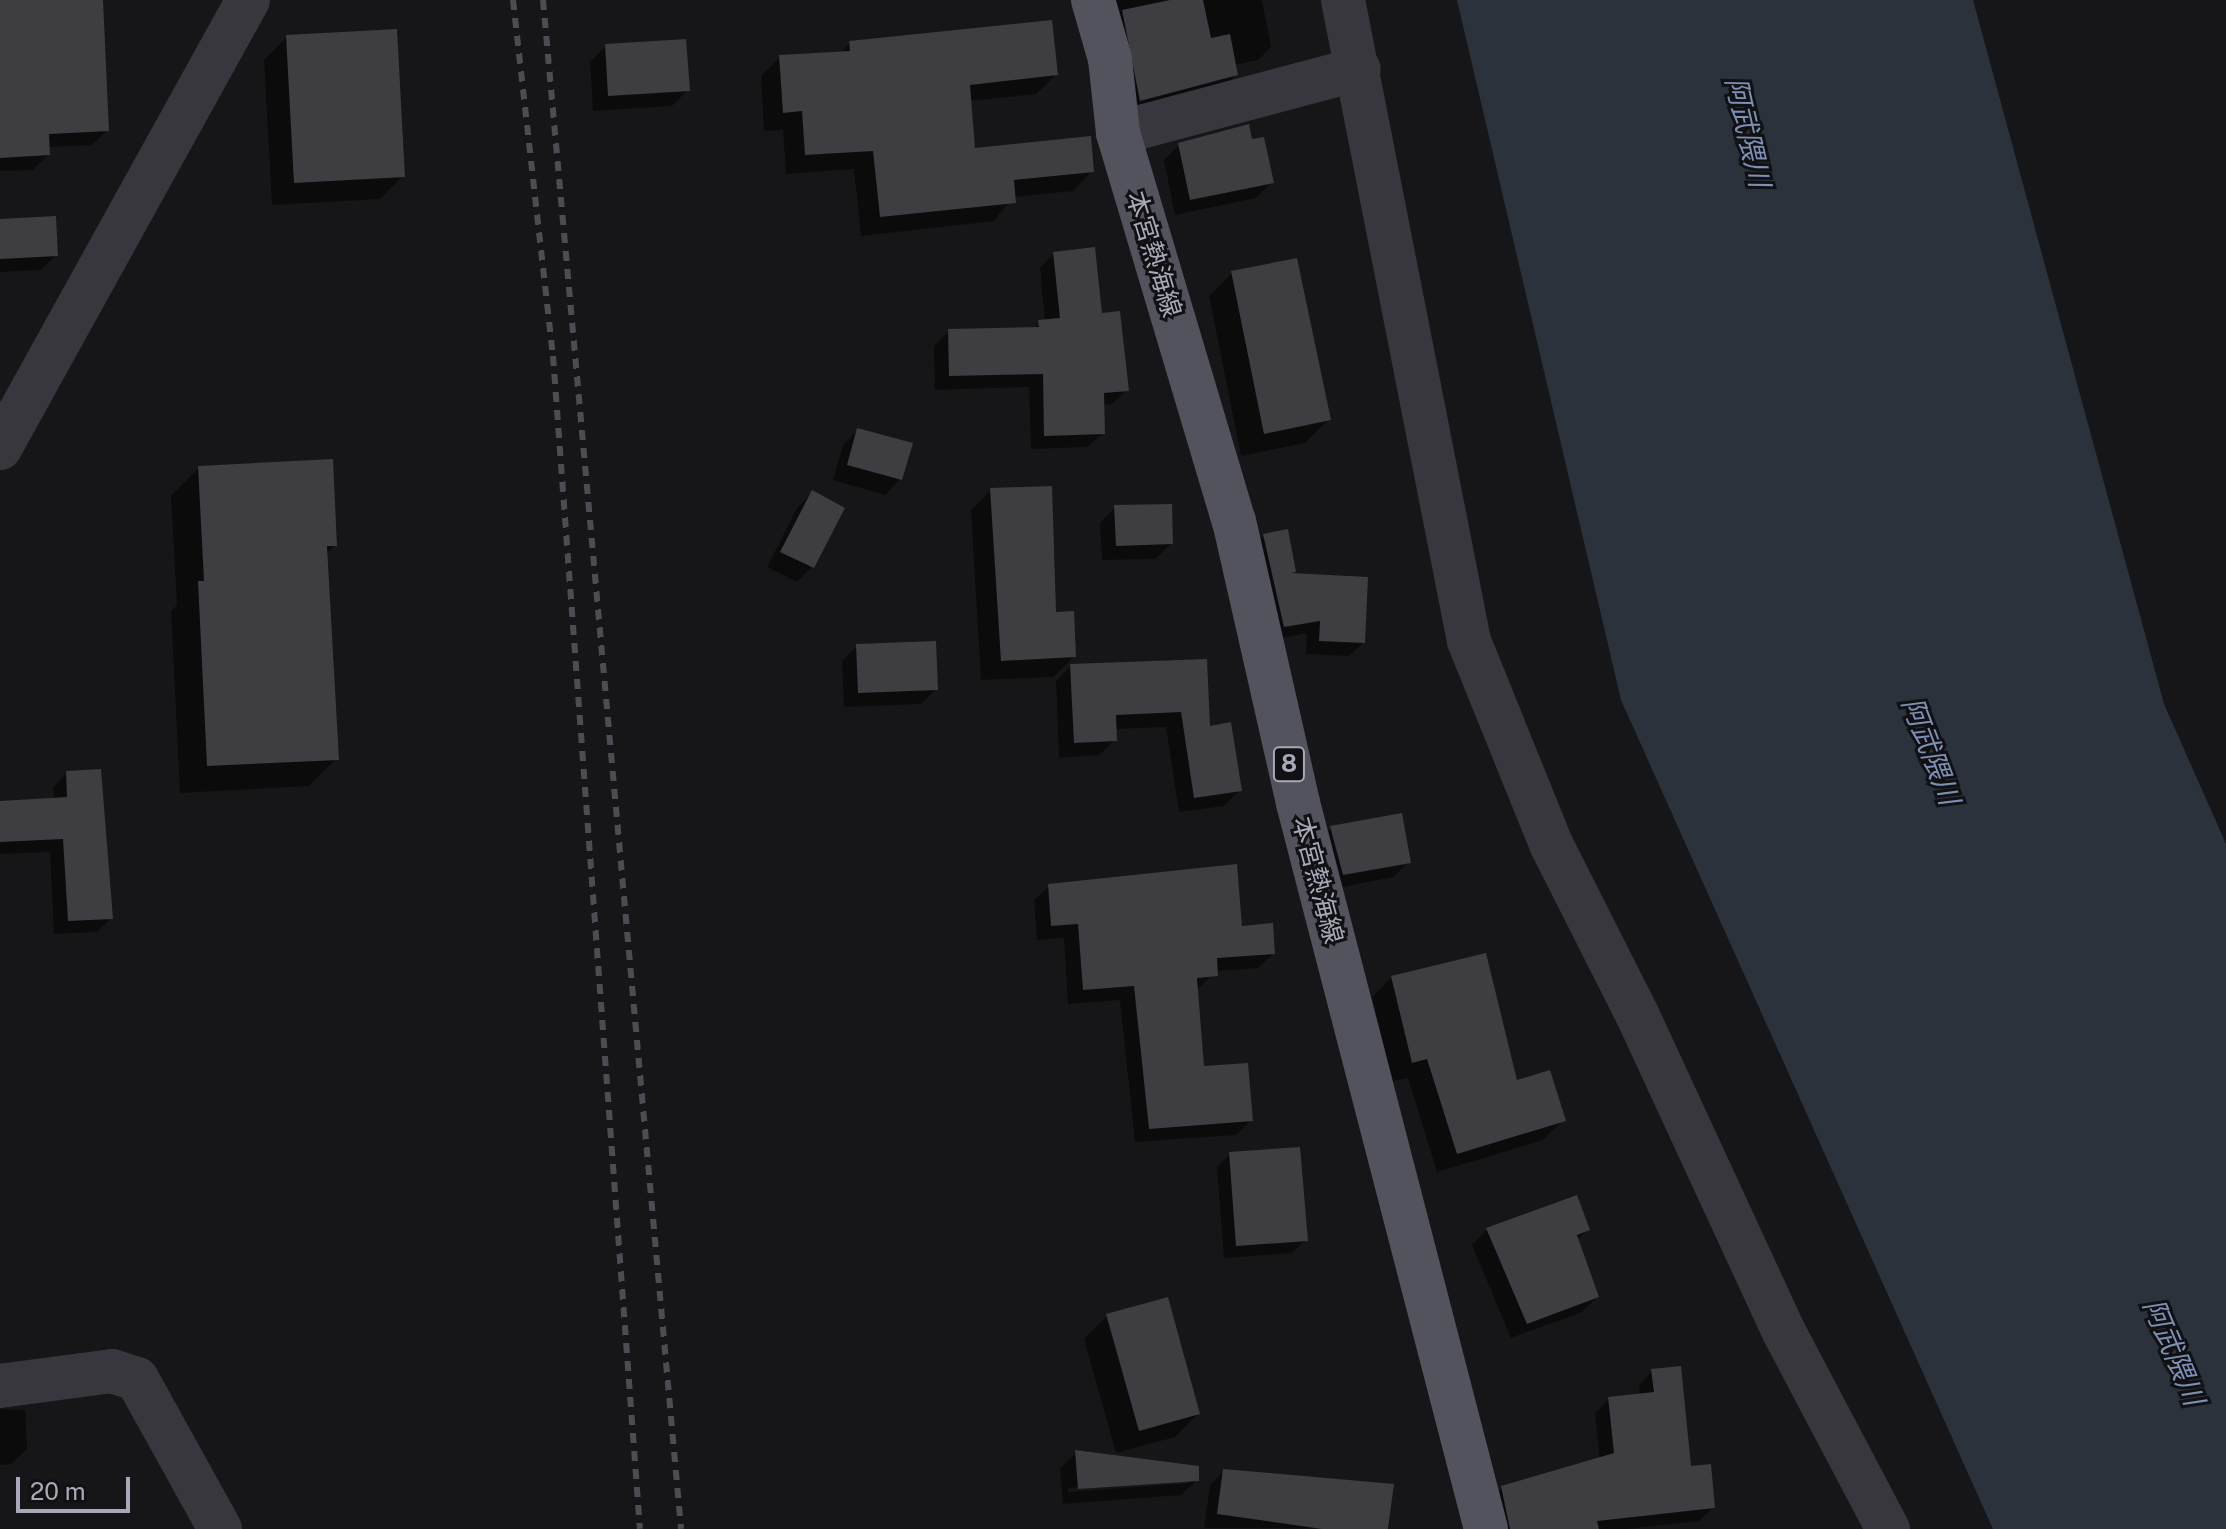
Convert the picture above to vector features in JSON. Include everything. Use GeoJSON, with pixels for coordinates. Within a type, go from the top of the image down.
{"type":"FeatureCollection","features":[{"type":"Feature","properties":{"kind":"main road","name":"本宮熱海線"},"geometry":{"type":"LineString","coordinates":[[1093,0],[1110,59],[1118,133],[1234,521],[1298,803],[1486,1529]]}},
{"type":"Feature","properties":{"kind":"street"},"geometry":{"type":"LineString","coordinates":[[0,448],[248,0]]}},
{"type":"Feature","properties":{"kind":"street"},"geometry":{"type":"LineString","coordinates":[[1343,0],[1474,655],[1551,844],[1637,1014],[1784,1332],[1880,1526]]}},
{"type":"Feature","properties":{"kind":"street"},"geometry":{"type":"LineString","coordinates":[[1118,133],[1359,69]]}},
{"type":"Feature","properties":{"kind":"street"},"geometry":{"type":"LineString","coordinates":[[0,1386],[112,1371],[137,1379],[220,1529]]}},
{"type":"Feature","properties":{"kind":"water","name":"阿武隈川"},"geometry":{"type":"Polygon","coordinates":[[[1457,0],[1973,0],[2164,704],[2226,844],[2226,1529],[1993,1529],[1621,700],[1457,0]]]}},
{"type":"Feature","properties":{"kind":"building"},"geometry":{"type":"Polygon","coordinates":[[[0,0],[103,0],[109,131],[49,134],[50,155],[0,158],[0,0]]]}},
{"type":"Feature","properties":{"kind":"building"},"geometry":{"type":"Polygon","coordinates":[[[1170,0],[1203,0],[1211,38],[1230,34],[1238,75],[1140,101],[1122,10],[1170,0]]]}},
{"type":"Feature","properties":{"kind":"building"},"geometry":{"type":"Polygon","coordinates":[[[1052,20],[1058,75],[970,85],[975,148],[1091,136],[1094,172],[1014,180],[1016,203],[880,217],[873,151],[805,155],[802,111],[783,113],[779,55],[850,51],[849,41],[1052,20]]]}},
{"type":"Feature","properties":{"kind":"building"},"geometry":{"type":"Polygon","coordinates":[[[397,29],[405,177],[294,183],[286,35],[397,29]]]}},
{"type":"Feature","properties":{"kind":"building"},"geometry":{"type":"Polygon","coordinates":[[[686,39],[690,91],[608,96],[605,44],[686,39]]]}},
{"type":"Feature","properties":{"kind":"building"},"geometry":{"type":"Polygon","coordinates":[[[1249,124],[1252,139],[1264,137],[1274,183],[1190,200],[1178,143],[1249,124]]]}},
{"type":"Feature","properties":{"kind":"building"},"geometry":{"type":"Polygon","coordinates":[[[56,216],[58,256],[0,259],[0,219],[56,216]]]}},
{"type":"Feature","properties":{"kind":"building"},"geometry":{"type":"Polygon","coordinates":[[[1095,247],[1102,313],[1120,311],[1129,391],[1104,393],[1105,434],[1044,436],[1043,374],[949,376],[948,329],[1039,327],[1038,320],[1060,318],[1053,252],[1095,247]]]}},
{"type":"Feature","properties":{"kind":"building"},"geometry":{"type":"Polygon","coordinates":[[[1297,258],[1331,420],[1264,434],[1231,271],[1297,258]]]}},
{"type":"Feature","properties":{"kind":"building"},"geometry":{"type":"Polygon","coordinates":[[[857,428],[913,443],[902,480],[847,465],[857,428]]]}},
{"type":"Feature","properties":{"kind":"building"},"geometry":{"type":"Polygon","coordinates":[[[333,459],[337,546],[327,546],[339,760],[207,766],[198,581],[204,581],[198,466],[333,459]]]}},
{"type":"Feature","properties":{"kind":"building"},"geometry":{"type":"Polygon","coordinates":[[[1052,486],[1056,612],[1074,611],[1076,657],[1001,661],[990,488],[1052,486]]]}},
{"type":"Feature","properties":{"kind":"building"},"geometry":{"type":"Polygon","coordinates":[[[812,490],[845,508],[814,568],[780,552],[812,490]]]}},
{"type":"Feature","properties":{"kind":"building"},"geometry":{"type":"Polygon","coordinates":[[[1172,504],[1173,544],[1116,546],[1114,505],[1172,504]]]}},
{"type":"Feature","properties":{"kind":"building"},"geometry":{"type":"Polygon","coordinates":[[[1288,529],[1296,572],[1291,573],[1368,577],[1365,643],[1319,641],[1320,621],[1284,627],[1263,534],[1288,529]]]}},
{"type":"Feature","properties":{"kind":"building"},"geometry":{"type":"Polygon","coordinates":[[[936,641],[938,690],[858,693],[856,644],[936,641]]]}},
{"type":"Feature","properties":{"kind":"building"},"geometry":{"type":"Polygon","coordinates":[[[1207,659],[1210,726],[1231,722],[1242,791],[1194,798],[1181,712],[1116,715],[1117,741],[1074,743],[1070,664],[1207,659]]]}},
{"type":"Feature","properties":{"kind":"building"},"geometry":{"type":"Polygon","coordinates":[[[101,769],[113,919],[68,921],[63,839],[0,842],[0,801],[67,797],[66,771],[101,769]]]}},
{"type":"Feature","properties":{"kind":"building"},"geometry":{"type":"Polygon","coordinates":[[[1402,813],[1411,863],[1343,875],[1330,826],[1402,813]]]}},
{"type":"Feature","properties":{"kind":"building"},"geometry":{"type":"Polygon","coordinates":[[[1237,864],[1242,926],[1273,923],[1275,954],[1217,958],[1218,976],[1197,978],[1204,1066],[1248,1063],[1253,1121],[1149,1129],[1134,986],[1083,990],[1078,924],[1051,926],[1048,884],[1237,864]]]}},
{"type":"Feature","properties":{"kind":"building"},"geometry":{"type":"Polygon","coordinates":[[[1486,953],[1517,1080],[1550,1070],[1566,1121],[1457,1154],[1427,1059],[1412,1063],[1391,976],[1486,953]]]}},
{"type":"Feature","properties":{"kind":"building"},"geometry":{"type":"Polygon","coordinates":[[[1300,1147],[1308,1241],[1236,1246],[1229,1152],[1300,1147]]]}},
{"type":"Feature","properties":{"kind":"building"},"geometry":{"type":"Polygon","coordinates":[[[1577,1195],[1590,1230],[1577,1235],[1599,1297],[1527,1324],[1486,1228],[1577,1195]]]}},
{"type":"Feature","properties":{"kind":"building"},"geometry":{"type":"Polygon","coordinates":[[[1168,1297],[1200,1414],[1139,1431],[1106,1314],[1168,1297]]]}},
{"type":"Feature","properties":{"kind":"building"},"geometry":{"type":"Polygon","coordinates":[[[1681,1366],[1691,1466],[1711,1464],[1715,1508],[1597,1521],[1599,1529],[1510,1529],[1501,1486],[1614,1453],[1608,1397],[1654,1392],[1651,1369],[1681,1366]]]}},
{"type":"Feature","properties":{"kind":"building"},"geometry":{"type":"Polygon","coordinates":[[[1075,1450],[1199,1466],[1199,1481],[1078,1489],[1075,1450]]]}},
{"type":"Feature","properties":{"kind":"building"},"geometry":{"type":"Polygon","coordinates":[[[1223,1469],[1394,1484],[1388,1529],[1322,1529],[1217,1514],[1223,1469]]]}},
{"type":"Feature","properties":{"kind":"railway"},"geometry":{"type":"LineString","coordinates":[[513,0],[553,356],[640,1529]]}},
{"type":"Feature","properties":{"kind":"railway"},"geometry":{"type":"LineString","coordinates":[[543,0],[681,1529]]}}]}
